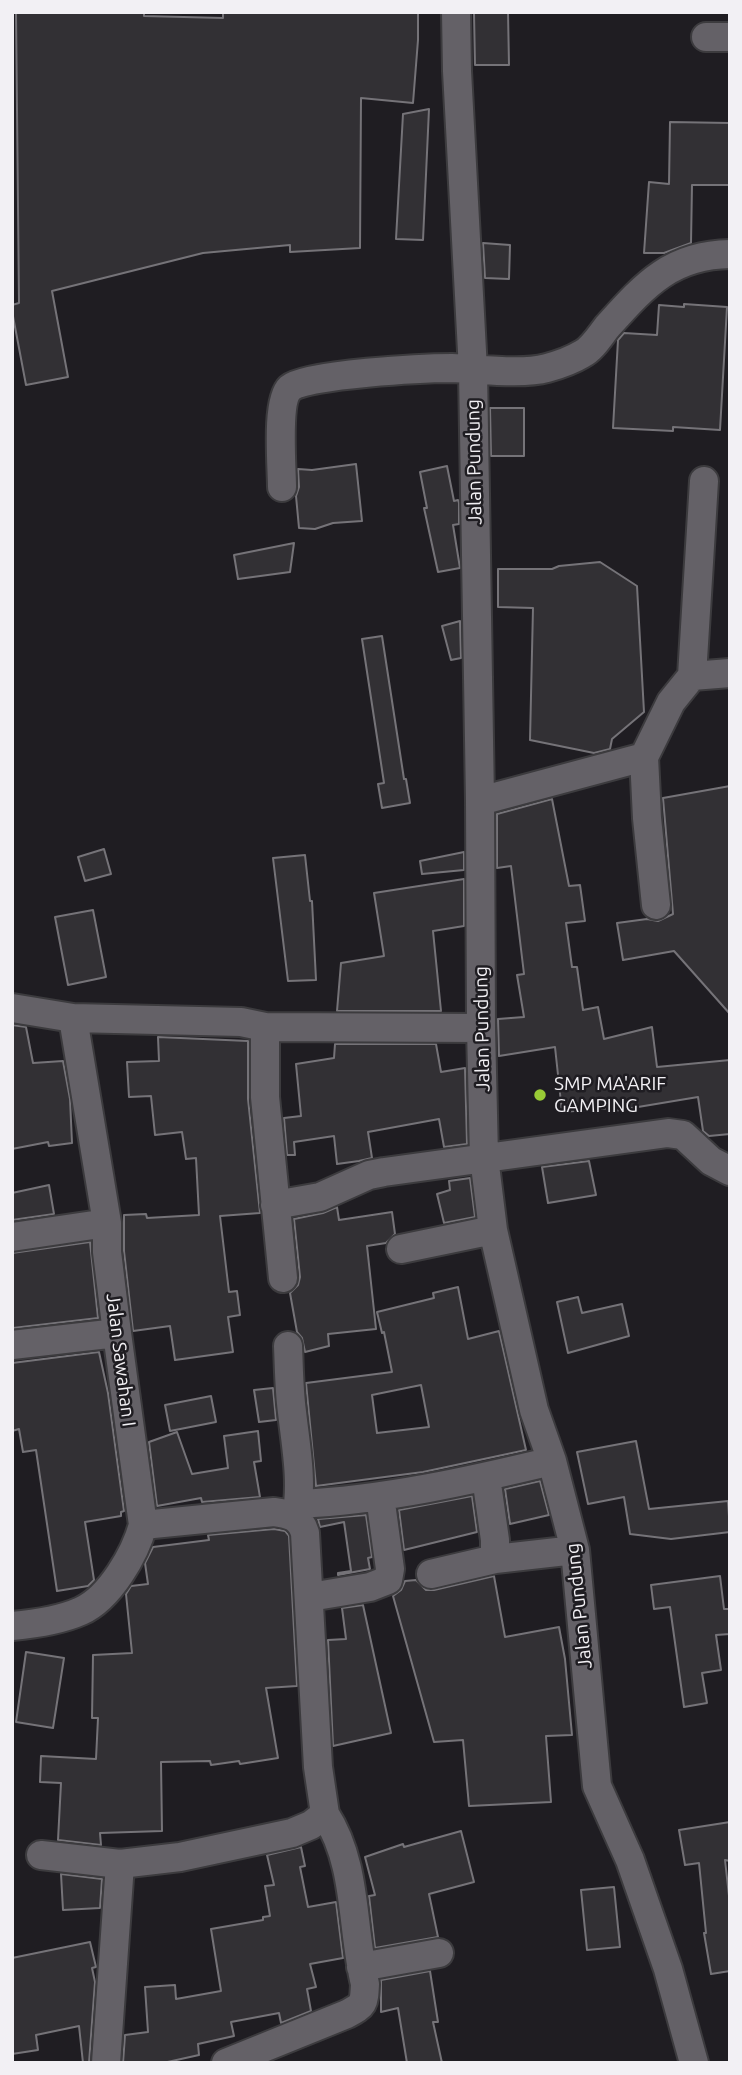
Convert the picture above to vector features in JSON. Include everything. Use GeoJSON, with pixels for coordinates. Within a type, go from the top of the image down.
{"type":"FeatureCollection","features":[{"type":"Feature","properties":{"kind":"street","name":"Jalan Pundung"},"geometry":{"type":"LineString","coordinates":[[456,12],[473,370],[484,1157],[493,1230],[534,1410],[552,1461],[575,1550],[597,1786],[631,1860],[683,2018],[694,2063]]}},
{"type":"Feature","properties":{"kind":"street"},"geometry":{"type":"LineString","coordinates":[[282,487],[282,416],[285,394],[291,387],[326,377],[451,368],[546,368],[584,353],[644,287],[681,262],[730,254]]}},
{"type":"Feature","properties":{"kind":"street"},"geometry":{"type":"LineString","coordinates":[[656,905],[644,757],[671,702],[692,676],[704,481]]}},
{"type":"Feature","properties":{"kind":"street"},"geometry":{"type":"LineString","coordinates":[[692,676],[730,673]]}},
{"type":"Feature","properties":{"kind":"street"},"geometry":{"type":"LineString","coordinates":[[481,802],[644,757]]}},
{"type":"Feature","properties":{"kind":"street"},"geometry":{"type":"LineString","coordinates":[[12,1008],[73,1018],[241,1022],[265,1027],[481,1028]]}},
{"type":"Feature","properties":{"kind":"street","name":"Jalan Sawahan I"},"geometry":{"type":"LineString","coordinates":[[73,1018],[107,1223],[107,1252],[143,1525]]}},
{"type":"Feature","properties":{"kind":"street"},"geometry":{"type":"LineString","coordinates":[[265,1027],[265,1097],[283,1279]]}},
{"type":"Feature","properties":{"kind":"street"},"geometry":{"type":"LineString","coordinates":[[275,1205],[320,1197],[369,1175],[484,1157],[636,1140],[668,1133],[683,1135],[711,1161],[730,1171]]}},
{"type":"Feature","properties":{"kind":"street"},"geometry":{"type":"LineString","coordinates":[[12,1237],[107,1223]]}},
{"type":"Feature","properties":{"kind":"street"},"geometry":{"type":"LineString","coordinates":[[401,1249],[493,1230]]}},
{"type":"Feature","properties":{"kind":"street"},"geometry":{"type":"LineString","coordinates":[[12,1345],[117,1334]]}},
{"type":"Feature","properties":{"kind":"street"},"geometry":{"type":"LineString","coordinates":[[226,2063],[360,2007],[365,2001],[365,1984],[348,1868],[336,1831],[325,1814],[318,1767],[310,1597],[305,1533],[298,1511],[299,1467],[291,1409],[288,1346]]}},
{"type":"Feature","properties":{"kind":"street"},"geometry":{"type":"LineString","coordinates":[[12,1626],[34,1624],[81,1611],[102,1596],[138,1545],[143,1525],[298,1511],[332,1502],[486,1477],[552,1461]]}},
{"type":"Feature","properties":{"kind":"street"},"geometry":{"type":"LineString","coordinates":[[486,1477],[495,1559]]}},
{"type":"Feature","properties":{"kind":"street"},"geometry":{"type":"LineString","coordinates":[[310,1597],[370,1587],[388,1580],[390,1569],[380,1496]]}},
{"type":"Feature","properties":{"kind":"street"},"geometry":{"type":"LineString","coordinates":[[431,1574],[495,1559],[575,1550]]}},
{"type":"Feature","properties":{"kind":"street"},"geometry":{"type":"LineString","coordinates":[[41,1855],[120,1864],[180,1857],[292,1833],[311,1825],[325,1814]]}},
{"type":"Feature","properties":{"kind":"street"},"geometry":{"type":"LineString","coordinates":[[106,2063],[120,1864]]}},
{"type":"Feature","properties":{"kind":"street"},"geometry":{"type":"LineString","coordinates":[[361,1967],[439,1953]]}},
{"type":"Feature","properties":{"kind":"building"},"geometry":{"type":"Polygon","coordinates":[[[16,12],[144,12],[144,16],[223,18],[223,12],[418,12],[413,103],[361,98],[360,248],[290,252],[290,245],[203,253],[52,291],[68,377],[26,385],[12,311],[12,305],[19,303],[16,12]]]}},
{"type":"Feature","properties":{"kind":"building"},"geometry":{"type":"Polygon","coordinates":[[[508,12],[509,65],[475,65],[474,13],[508,12]]]}},
{"type":"Feature","properties":{"kind":"building"},"geometry":{"type":"Polygon","coordinates":[[[429,109],[423,240],[396,239],[403,114],[429,109]]]}},
{"type":"Feature","properties":{"kind":"building"},"geometry":{"type":"Polygon","coordinates":[[[670,122],[730,123],[730,185],[692,185],[691,243],[664,253],[644,253],[649,182],[669,184],[670,122]]]}},
{"type":"Feature","properties":{"kind":"building"},"geometry":{"type":"Polygon","coordinates":[[[483,243],[510,245],[509,279],[485,278],[483,243]]]}},
{"type":"Feature","properties":{"kind":"building"},"geometry":{"type":"Polygon","coordinates":[[[684,304],[727,307],[720,430],[673,427],[673,431],[613,428],[618,340],[624,333],[657,335],[659,305],[684,307],[684,304]]]}},
{"type":"Feature","properties":{"kind":"building"},"geometry":{"type":"Polygon","coordinates":[[[490,408],[524,408],[524,456],[491,456],[490,408]]]}},
{"type":"Feature","properties":{"kind":"building"},"geometry":{"type":"Polygon","coordinates":[[[356,464],[362,521],[333,523],[315,529],[299,528],[296,496],[299,487],[298,469],[312,470],[356,464]]]}},
{"type":"Feature","properties":{"kind":"building"},"geometry":{"type":"Polygon","coordinates":[[[447,466],[454,501],[458,500],[459,503],[459,524],[453,525],[460,568],[438,572],[424,508],[427,508],[420,472],[447,466]]]}},
{"type":"Feature","properties":{"kind":"building"},"geometry":{"type":"Polygon","coordinates":[[[294,543],[290,572],[238,579],[234,555],[294,543]]]}},
{"type":"Feature","properties":{"kind":"building"},"geometry":{"type":"Polygon","coordinates":[[[600,562],[637,586],[644,712],[612,739],[610,749],[594,753],[530,740],[533,608],[498,607],[498,569],[552,569],[600,562]]]}},
{"type":"Feature","properties":{"kind":"building"},"geometry":{"type":"Polygon","coordinates":[[[460,621],[461,658],[451,660],[442,626],[460,621]]]}},
{"type":"Feature","properties":{"kind":"building"},"geometry":{"type":"Polygon","coordinates":[[[382,636],[410,803],[382,808],[378,784],[384,783],[362,639],[382,636]]]}},
{"type":"Feature","properties":{"kind":"building"},"geometry":{"type":"Polygon","coordinates":[[[730,786],[730,1014],[674,951],[623,960],[617,923],[647,919],[658,921],[673,914],[663,798],[730,786]]]}},
{"type":"Feature","properties":{"kind":"building"},"geometry":{"type":"Polygon","coordinates":[[[552,799],[569,886],[580,885],[585,921],[566,923],[572,967],[577,967],[583,1010],[598,1007],[604,1039],[652,1027],[657,1067],[730,1060],[730,1134],[709,1136],[703,1131],[698,1097],[614,1111],[613,1108],[562,1112],[555,1047],[499,1056],[498,1019],[524,1017],[517,975],[524,974],[511,866],[497,868],[497,814],[552,799]]]}},
{"type":"Feature","properties":{"kind":"building"},"geometry":{"type":"Polygon","coordinates":[[[104,849],[111,874],[85,881],[78,857],[104,849]]]}},
{"type":"Feature","properties":{"kind":"building"},"geometry":{"type":"Polygon","coordinates":[[[464,852],[464,870],[422,874],[420,861],[464,852]]]}},
{"type":"Feature","properties":{"kind":"building"},"geometry":{"type":"Polygon","coordinates":[[[305,855],[312,901],[316,980],[288,981],[273,858],[305,855]]]}},
{"type":"Feature","properties":{"kind":"building"},"geometry":{"type":"Polygon","coordinates":[[[464,879],[464,926],[433,931],[441,1011],[337,1011],[341,963],[384,956],[374,893],[464,879]]]}},
{"type":"Feature","properties":{"kind":"building"},"geometry":{"type":"Polygon","coordinates":[[[93,910],[106,977],[68,985],[55,917],[93,910]]]}},
{"type":"Feature","properties":{"kind":"building"},"geometry":{"type":"Polygon","coordinates":[[[12,1025],[26,1027],[33,1063],[63,1061],[70,1099],[72,1143],[49,1146],[48,1142],[12,1149],[12,1025]]]}},
{"type":"Feature","properties":{"kind":"building"},"geometry":{"type":"Polygon","coordinates":[[[158,1037],[248,1041],[248,1099],[260,1213],[220,1216],[229,1292],[237,1291],[240,1315],[228,1317],[233,1352],[175,1360],[170,1326],[133,1331],[124,1251],[124,1215],[146,1214],[147,1218],[199,1215],[196,1158],[186,1159],[182,1132],[155,1135],[151,1096],[129,1097],[127,1062],[159,1061],[158,1037]]]}},
{"type":"Feature","properties":{"kind":"building"},"geometry":{"type":"Polygon","coordinates":[[[335,1044],[436,1044],[441,1072],[465,1068],[467,1144],[444,1147],[439,1119],[368,1132],[372,1158],[337,1164],[334,1136],[294,1142],[295,1155],[287,1155],[284,1118],[301,1116],[296,1064],[334,1058],[335,1044]]]}},
{"type":"Feature","properties":{"kind":"building"},"geometry":{"type":"Polygon","coordinates":[[[589,1161],[596,1195],[548,1203],[542,1167],[589,1161]]]}},
{"type":"Feature","properties":{"kind":"building"},"geometry":{"type":"Polygon","coordinates":[[[470,1178],[475,1217],[444,1223],[437,1194],[450,1190],[449,1181],[470,1178]]]}},
{"type":"Feature","properties":{"kind":"building"},"geometry":{"type":"Polygon","coordinates":[[[49,1185],[54,1214],[12,1220],[12,1193],[49,1185]]]}},
{"type":"Feature","properties":{"kind":"building"},"geometry":{"type":"Polygon","coordinates":[[[337,1207],[339,1220],[392,1212],[395,1234],[386,1243],[367,1246],[376,1329],[328,1334],[329,1346],[305,1352],[302,1338],[297,1332],[290,1293],[298,1285],[300,1277],[294,1219],[337,1207]]]}},
{"type":"Feature","properties":{"kind":"building"},"geometry":{"type":"Polygon","coordinates":[[[90,1242],[98,1318],[13,1328],[12,1253],[90,1242]]]}},
{"type":"Feature","properties":{"kind":"building"},"geometry":{"type":"Polygon","coordinates":[[[458,1287],[468,1339],[499,1331],[526,1450],[423,1472],[316,1486],[306,1383],[392,1372],[377,1312],[434,1298],[433,1293],[458,1287]],[[421,1385],[372,1395],[377,1433],[429,1427],[421,1385]]]}},
{"type":"Feature","properties":{"kind":"building"},"geometry":{"type":"Polygon","coordinates":[[[578,1297],[582,1313],[622,1304],[629,1336],[568,1353],[557,1302],[578,1297]]]}},
{"type":"Feature","properties":{"kind":"building"},"geometry":{"type":"Polygon","coordinates":[[[99,1352],[108,1393],[124,1511],[121,1516],[85,1522],[94,1580],[88,1586],[57,1591],[36,1450],[23,1452],[19,1429],[12,1431],[12,1363],[99,1352]]]}},
{"type":"Feature","properties":{"kind":"building"},"geometry":{"type":"Polygon","coordinates":[[[273,1388],[276,1420],[259,1422],[254,1390],[273,1388]]]}},
{"type":"Feature","properties":{"kind":"building"},"geometry":{"type":"Polygon","coordinates":[[[211,1396],[216,1422],[170,1431],[165,1405],[211,1396]]]}},
{"type":"Feature","properties":{"kind":"building"},"geometry":{"type":"Polygon","coordinates":[[[258,1431],[261,1461],[254,1462],[260,1497],[202,1502],[201,1498],[157,1506],[149,1442],[177,1432],[192,1474],[228,1468],[224,1436],[258,1431]]]}},
{"type":"Feature","properties":{"kind":"building"},"geometry":{"type":"Polygon","coordinates":[[[636,1441],[649,1509],[728,1501],[730,1532],[671,1539],[630,1534],[624,1497],[588,1504],[577,1452],[636,1441]]]}},
{"type":"Feature","properties":{"kind":"building"},"geometry":{"type":"Polygon","coordinates":[[[540,1481],[549,1515],[510,1524],[505,1489],[540,1481]]]}},
{"type":"Feature","properties":{"kind":"building"},"geometry":{"type":"Polygon","coordinates":[[[472,1496],[477,1532],[404,1550],[399,1510],[472,1496]]]}},
{"type":"Feature","properties":{"kind":"building"},"geometry":{"type":"Polygon","coordinates":[[[366,1515],[372,1557],[368,1558],[370,1569],[338,1575],[351,1571],[344,1522],[320,1527],[318,1519],[366,1515]]]}},
{"type":"Feature","properties":{"kind":"building"},"geometry":{"type":"Polygon","coordinates":[[[274,1529],[285,1531],[289,1536],[297,1686],[266,1688],[278,1758],[211,1765],[210,1761],[161,1762],[162,1831],[100,1833],[101,1845],[58,1840],[61,1783],[40,1782],[41,1756],[96,1759],[98,1718],[92,1718],[93,1655],[132,1653],[126,1594],[131,1586],[148,1584],[145,1563],[153,1547],[209,1540],[208,1535],[274,1529]]]}},
{"type":"Feature","properties":{"kind":"building"},"geometry":{"type":"Polygon","coordinates":[[[494,1576],[505,1637],[559,1627],[565,1659],[572,1735],[546,1736],[551,1802],[469,1806],[463,1740],[434,1742],[393,1596],[401,1590],[405,1581],[416,1580],[426,1590],[434,1590],[494,1576]]]}},
{"type":"Feature","properties":{"kind":"building"},"geometry":{"type":"Polygon","coordinates":[[[720,1576],[724,1609],[730,1609],[730,1634],[716,1635],[721,1670],[702,1673],[707,1703],[684,1707],[670,1607],[654,1609],[651,1585],[720,1576]]]}},
{"type":"Feature","properties":{"kind":"building"},"geometry":{"type":"Polygon","coordinates":[[[363,1605],[391,1733],[333,1746],[328,1640],[346,1639],[342,1608],[363,1605]]]}},
{"type":"Feature","properties":{"kind":"building"},"geometry":{"type":"Polygon","coordinates":[[[26,1652],[64,1658],[53,1728],[16,1722],[26,1652]]]}},
{"type":"Feature","properties":{"kind":"building"},"geometry":{"type":"Polygon","coordinates":[[[730,1822],[730,1861],[725,1860],[730,1905],[730,1971],[711,1974],[704,1933],[699,1863],[685,1865],[679,1830],[730,1822]]]}},
{"type":"Feature","properties":{"kind":"building"},"geometry":{"type":"Polygon","coordinates":[[[461,1831],[474,1882],[429,1894],[438,1937],[375,1948],[369,1896],[375,1895],[365,1857],[403,1844],[404,1847],[461,1831]]]}},
{"type":"Feature","properties":{"kind":"building"},"geometry":{"type":"Polygon","coordinates":[[[301,1847],[305,1866],[300,1867],[308,1907],[336,1902],[343,1958],[310,1964],[316,1987],[307,1989],[311,2011],[281,2023],[279,2013],[231,2022],[234,2036],[198,2044],[199,2055],[163,2063],[123,2063],[125,2035],[148,2032],[145,1987],[175,1985],[176,1999],[221,1991],[211,1929],[263,1920],[263,1917],[270,1916],[265,1886],[274,1885],[267,1855],[301,1847]]]}},
{"type":"Feature","properties":{"kind":"building"},"geometry":{"type":"Polygon","coordinates":[[[61,1874],[102,1879],[100,1908],[63,1910],[61,1874]]]}},
{"type":"Feature","properties":{"kind":"building"},"geometry":{"type":"Polygon","coordinates":[[[614,1887],[620,1947],[587,1950],[581,1890],[614,1887]]]}},
{"type":"Feature","properties":{"kind":"building"},"geometry":{"type":"Polygon","coordinates":[[[90,1942],[96,1967],[92,1968],[95,1982],[89,2063],[83,2063],[79,2026],[36,2035],[38,2050],[12,2054],[12,1958],[90,1942]]]}},
{"type":"Feature","properties":{"kind":"building"},"geometry":{"type":"Polygon","coordinates":[[[430,1971],[438,2022],[433,2022],[442,2063],[407,2063],[398,2008],[381,2012],[381,1980],[430,1971]]]}},
{"type":"Feature","properties":{"kind":"place","name":"SMP MA'ARIF GAMPING"},"geometry":{"type":"Point","coordinates":[540,1095]}}]}
